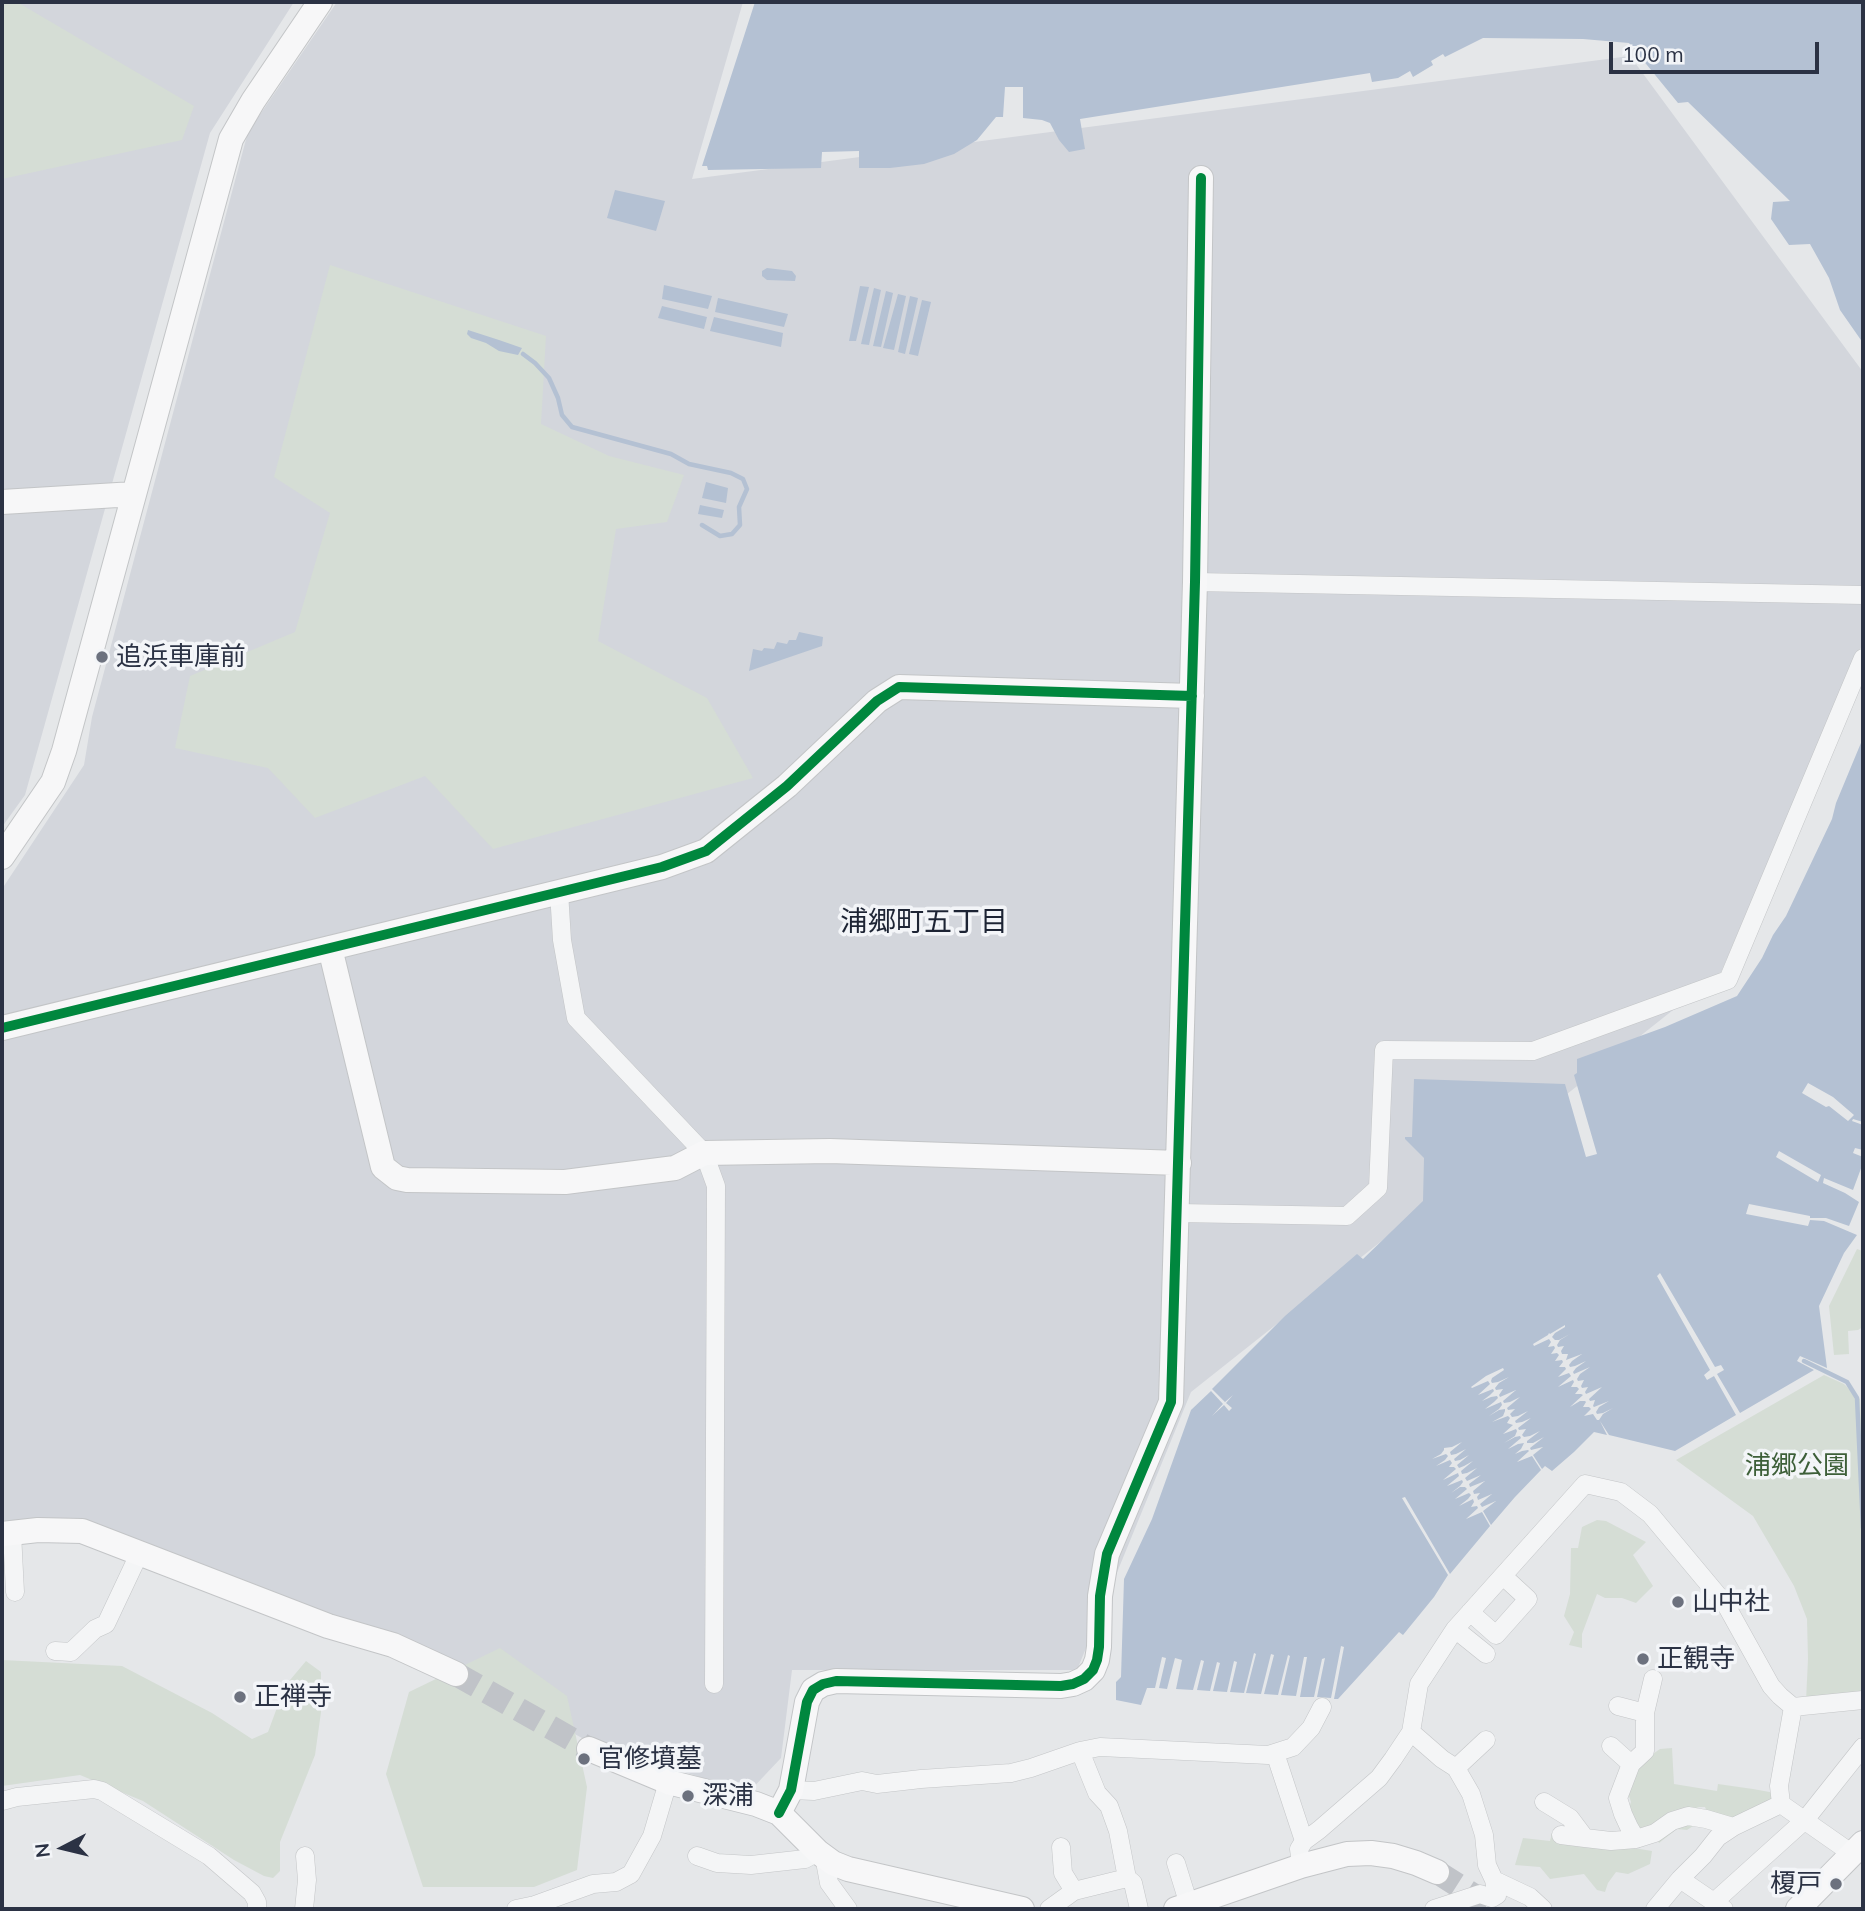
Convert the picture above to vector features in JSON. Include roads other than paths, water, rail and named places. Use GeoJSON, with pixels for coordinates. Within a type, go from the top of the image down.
{"type":"FeatureCollection","features":[{"type":"Feature","properties":{"kind":"street"},"geometry":{"type":"LineString","coordinates":[[2,858],[53,782],[64,751],[231,139],[253,101],[320,2]]}},
{"type":"Feature","properties":{"kind":"street"},"geometry":{"type":"LineString","coordinates":[[779,1813],[791,1790],[807,1702],[813,1690],[823,1684],[836,1681],[1061,1686],[1084,1679],[1093,1670],[1099,1647],[1100,1596],[1107,1554],[1171,1402],[1195,582],[1201,178]]}},
{"type":"Feature","properties":{"kind":"street"},"geometry":{"type":"LineString","coordinates":[[2,502],[134,494]]}},
{"type":"Feature","properties":{"kind":"street"},"geometry":{"type":"LineString","coordinates":[[1195,582],[1863,595]]}},
{"type":"Feature","properties":{"kind":"street"},"geometry":{"type":"LineString","coordinates":[[1178,1213],[1347,1216],[1377,1188],[1384,1050],[1533,1051],[1728,980],[1863,658]]}},
{"type":"Feature","properties":{"kind":"street"},"geometry":{"type":"LineString","coordinates":[[2,1028],[662,867],[706,851],[788,786],[877,701],[900,687],[1192,696]]}},
{"type":"Feature","properties":{"kind":"street"},"geometry":{"type":"LineString","coordinates":[[559,892],[562,940],[576,1018],[704,1153],[716,1186],[714,1684]]}},
{"type":"Feature","properties":{"kind":"street"},"geometry":{"type":"LineString","coordinates":[[330,948],[383,1167],[397,1178],[565,1182],[675,1168],[704,1153],[830,1151],[1179,1163]]}},
{"type":"Feature","properties":{"kind":"street"},"geometry":{"type":"LineString","coordinates":[[1301,1866],[1299,1849],[1304,1841],[1379,1778],[1411,1732],[1419,1684],[1455,1629],[1585,1484],[1621,1492],[1650,1514],[1726,1605],[1771,1686],[1793,1707],[1863,1700]]}},
{"type":"Feature","properties":{"kind":"street"},"geometry":{"type":"LineString","coordinates":[[15,1592],[7,1534],[38,1530],[82,1531],[328,1626],[393,1645],[456,1674]]}},
{"type":"Feature","properties":{"kind":"street"},"geometry":{"type":"LineString","coordinates":[[55,1651],[71,1652],[96,1629],[106,1624],[140,1552]]}},
{"type":"Feature","properties":{"kind":"street"},"geometry":{"type":"LineString","coordinates":[[1470,1612],[1496,1635],[1528,1599],[1503,1576]]}},
{"type":"Feature","properties":{"kind":"street"},"geometry":{"type":"LineString","coordinates":[[1455,1629],[1486,1654]]}},
{"type":"Feature","properties":{"kind":"street"},"geometry":{"type":"LineString","coordinates":[[1636,1839],[1618,1798],[1630,1764],[1645,1751],[1645,1713],[1653,1679]]}},
{"type":"Feature","properties":{"kind":"street"},"geometry":{"type":"LineString","coordinates":[[1618,1706],[1645,1713]]}},
{"type":"Feature","properties":{"kind":"street"},"geometry":{"type":"LineString","coordinates":[[791,1790],[814,1791],[862,1781],[877,1784],[1011,1773],[1100,1747],[1268,1755],[1293,1747],[1311,1728],[1322,1707]]}},
{"type":"Feature","properties":{"kind":"street"},"geometry":{"type":"LineString","coordinates":[[1793,1707],[1779,1786],[1781,1804],[1805,1821],[1858,1849],[1798,1909]]}},
{"type":"Feature","properties":{"kind":"street"},"geometry":{"type":"LineString","coordinates":[[1411,1732],[1456,1768],[1471,1794],[1484,1835],[1487,1865],[1497,1895],[1492,1898],[1480,1894],[1434,1909]]}},
{"type":"Feature","properties":{"kind":"street"},"geometry":{"type":"LineString","coordinates":[[1456,1768],[1486,1740]]}},
{"type":"Feature","properties":{"kind":"street"},"geometry":{"type":"LineString","coordinates":[[1611,1746],[1630,1764]]}},
{"type":"Feature","properties":{"kind":"street"},"geometry":{"type":"LineString","coordinates":[[1680,1879],[1719,1906],[1805,1821],[1863,1747]]}},
{"type":"Feature","properties":{"kind":"street"},"geometry":{"type":"LineString","coordinates":[[589,1749],[668,1782],[756,1804],[779,1813],[821,1854],[848,1869],[1022,1909]]}},
{"type":"Feature","properties":{"kind":"street"},"geometry":{"type":"LineString","coordinates":[[1080,1751],[1097,1793],[1109,1805],[1118,1831],[1127,1878],[1133,1883],[1139,1909]]}},
{"type":"Feature","properties":{"kind":"street"},"geometry":{"type":"LineString","coordinates":[[1275,1753],[1304,1841]]}},
{"type":"Feature","properties":{"kind":"street"},"geometry":{"type":"LineString","coordinates":[[516,1909],[593,1884],[615,1882],[631,1874],[652,1836],[668,1782]]}},
{"type":"Feature","properties":{"kind":"street"},"geometry":{"type":"LineString","coordinates":[[2,1801],[94,1789],[102,1791],[209,1856],[252,1893],[257,1909]]}},
{"type":"Feature","properties":{"kind":"street"},"geometry":{"type":"LineString","coordinates":[[1544,1802],[1570,1818],[1585,1838]]}},
{"type":"Feature","properties":{"kind":"street"},"geometry":{"type":"LineString","coordinates":[[1655,1909],[1718,1837],[1781,1804]]}},
{"type":"Feature","properties":{"kind":"street"},"geometry":{"type":"LineString","coordinates":[[1561,1835],[1611,1841],[1636,1839],[1655,1833],[1672,1821],[1688,1816],[1733,1827]]}},
{"type":"Feature","properties":{"kind":"street"},"geometry":{"type":"LineString","coordinates":[[1061,1847],[1063,1873],[1074,1891]]}},
{"type":"Feature","properties":{"kind":"street"},"geometry":{"type":"LineString","coordinates":[[697,1856],[717,1863],[751,1865],[805,1859],[821,1854]]}},
{"type":"Feature","properties":{"kind":"street"},"geometry":{"type":"LineString","coordinates":[[821,1854],[830,1883],[848,1909]]}},
{"type":"Feature","properties":{"kind":"street"},"geometry":{"type":"LineString","coordinates":[[1177,1875],[1182,1907],[1301,1866],[1347,1854],[1393,1856],[1437,1872]]}},
{"type":"Feature","properties":{"kind":"street"},"geometry":{"type":"LineString","coordinates":[[304,1909],[307,1880],[305,1856]]}},
{"type":"Feature","properties":{"kind":"street"},"geometry":{"type":"LineString","coordinates":[[1049,1909],[1074,1891],[1127,1878]]}},
{"type":"Feature","properties":{"kind":"street"},"geometry":{"type":"LineString","coordinates":[[1494,1880],[1530,1897],[1543,1909]]}},
{"type":"Feature","properties":{"kind":"water"},"geometry":{"type":"Polygon","coordinates":[[[755,2],[1863,2],[1863,343],[1840,310],[1829,278],[1810,244],[1789,245],[1771,219],[1773,202],[1790,201],[1688,102],[1678,103],[1629,43],[1583,39],[1483,38],[1445,57],[1443,54],[1431,61],[1433,65],[1413,77],[1410,71],[1398,78],[1372,82],[1370,73],[1080,119],[1085,149],[1069,152],[1050,123],[1023,118],[1023,87],[1005,87],[1003,117],[996,117],[977,140],[954,154],[924,164],[859,168],[859,151],[822,152],[821,168],[708,170],[707,166],[702,166],[755,2]]]}},
{"type":"Feature","properties":{"kind":"water"},"geometry":{"type":"Polygon","coordinates":[[[615,190],[665,201],[656,231],[607,218],[615,190]]]}},
{"type":"Feature","properties":{"kind":"water"},"geometry":{"type":"Polygon","coordinates":[[[767,268],[792,271],[796,276],[795,281],[767,280],[762,276],[762,271],[767,268]]]}},
{"type":"Feature","properties":{"kind":"water"},"geometry":{"type":"Polygon","coordinates":[[[664,285],[712,296],[708,309],[662,299],[664,285]]]}},
{"type":"Feature","properties":{"kind":"water"},"geometry":{"type":"Polygon","coordinates":[[[860,286],[869,287],[856,341],[849,341],[860,286]]]}},
{"type":"Feature","properties":{"kind":"water"},"geometry":{"type":"Polygon","coordinates":[[[874,288],[881,290],[869,345],[861,344],[874,288]]]}},
{"type":"Feature","properties":{"kind":"water"},"geometry":{"type":"Polygon","coordinates":[[[886,291],[893,293],[881,347],[873,346],[886,291]]]}},
{"type":"Feature","properties":{"kind":"water"},"geometry":{"type":"Polygon","coordinates":[[[898,294],[906,296],[894,350],[883,348],[898,294]]]}},
{"type":"Feature","properties":{"kind":"water"},"geometry":{"type":"Polygon","coordinates":[[[910,296],[918,298],[905,354],[898,352],[910,296]]]}},
{"type":"Feature","properties":{"kind":"water"},"geometry":{"type":"Polygon","coordinates":[[[718,298],[788,314],[784,327],[715,312],[718,298]]]}},
{"type":"Feature","properties":{"kind":"water"},"geometry":{"type":"Polygon","coordinates":[[[922,300],[931,302],[918,356],[909,354],[922,300]]]}},
{"type":"Feature","properties":{"kind":"water"},"geometry":{"type":"Polygon","coordinates":[[[662,306],[707,317],[704,329],[658,318],[662,306]]]}},
{"type":"Feature","properties":{"kind":"water"},"geometry":{"type":"Polygon","coordinates":[[[714,317],[783,333],[781,347],[710,331],[714,317]]]}},
{"type":"Feature","properties":{"kind":"water"},"geometry":{"type":"Polygon","coordinates":[[[468,330],[522,348],[518,355],[499,351],[471,338],[467,334],[468,330]]]}},
{"type":"Feature","properties":{"kind":"water"},"geometry":{"type":"Polygon","coordinates":[[[706,482],[728,488],[726,503],[702,498],[706,482]]]}},
{"type":"Feature","properties":{"kind":"water"},"geometry":{"type":"Polygon","coordinates":[[[700,505],[724,510],[722,518],[698,514],[700,505]]]}},
{"type":"Feature","properties":{"kind":"water"},"geometry":{"type":"Polygon","coordinates":[[[799,632],[823,637],[822,646],[749,671],[753,649],[774,649],[777,642],[787,644],[789,640],[796,640],[799,632]]]}},
{"type":"Feature","properties":{"kind":"water"},"geometry":{"type":"Polygon","coordinates":[[[1863,738],[1863,1122],[1852,1121],[1863,1125],[1863,1150],[1855,1148],[1853,1153],[1863,1157],[1863,1163],[1853,1190],[1824,1178],[1823,1183],[1859,1202],[1849,1226],[1826,1218],[1810,1218],[1749,1204],[1746,1214],[1808,1226],[1810,1220],[1824,1221],[1857,1235],[1844,1253],[1819,1306],[1827,1368],[1800,1356],[1797,1361],[1814,1370],[1740,1413],[1717,1374],[1724,1370],[1721,1365],[1715,1367],[1660,1273],[1657,1276],[1710,1370],[1704,1375],[1707,1380],[1714,1376],[1736,1415],[1675,1451],[1609,1435],[1600,1421],[1607,1435],[1594,1432],[1552,1471],[1545,1466],[1542,1469],[1533,1455],[1543,1447],[1530,1448],[1544,1437],[1527,1443],[1540,1431],[1524,1437],[1522,1435],[1526,1429],[1518,1428],[1531,1418],[1522,1422],[1515,1421],[1528,1411],[1512,1417],[1510,1414],[1515,1409],[1507,1408],[1520,1397],[1510,1402],[1503,1401],[1516,1390],[1500,1397],[1503,1389],[1495,1388],[1509,1377],[1498,1382],[1491,1381],[1503,1368],[1471,1387],[1488,1381],[1490,1384],[1478,1395],[1493,1389],[1482,1401],[1491,1397],[1498,1398],[1485,1409],[1501,1402],[1502,1405],[1489,1416],[1505,1409],[1503,1416],[1492,1422],[1508,1416],[1510,1418],[1507,1423],[1513,1425],[1503,1434],[1516,1429],[1517,1431],[1515,1436],[1504,1443],[1520,1436],[1508,1449],[1524,1443],[1515,1454],[1529,1451],[1517,1462],[1532,1456],[1541,1470],[1491,1525],[1483,1511],[1496,1501],[1482,1507],[1480,1504],[1492,1494],[1478,1500],[1480,1493],[1474,1494],[1473,1491],[1485,1481],[1470,1487],[1469,1484],[1481,1475],[1467,1481],[1465,1478],[1477,1468],[1462,1474],[1461,1471],[1473,1461],[1459,1468],[1457,1465],[1469,1455],[1460,1460],[1454,1459],[1466,1449],[1451,1455],[1450,1452],[1462,1442],[1444,1448],[1441,1454],[1432,1459],[1446,1454],[1448,1456],[1436,1466],[1450,1460],[1452,1463],[1449,1467],[1456,1469],[1443,1480],[1458,1473],[1459,1476],[1447,1486],[1462,1480],[1463,1482],[1451,1493],[1465,1487],[1467,1489],[1455,1499],[1469,1493],[1471,1495],[1459,1506],[1473,1499],[1471,1507],[1478,1508],[1466,1519],[1482,1512],[1490,1526],[1450,1574],[1405,1497],[1402,1498],[1448,1575],[1403,1635],[1399,1632],[1338,1699],[1334,1699],[1344,1647],[1341,1646],[1331,1698],[1317,1697],[1325,1658],[1322,1659],[1314,1697],[1300,1697],[1307,1657],[1304,1657],[1296,1696],[1281,1695],[1290,1656],[1288,1655],[1278,1695],[1264,1694],[1274,1655],[1271,1654],[1261,1694],[1246,1693],[1256,1654],[1254,1653],[1244,1693],[1230,1692],[1237,1662],[1234,1661],[1227,1692],[1213,1691],[1220,1663],[1217,1662],[1210,1691],[1197,1690],[1204,1661],[1201,1660],[1193,1690],[1176,1689],[1182,1660],[1175,1658],[1167,1689],[1159,1688],[1166,1658],[1162,1657],[1155,1688],[1147,1688],[1141,1705],[1116,1700],[1116,1682],[1121,1677],[1124,1579],[1152,1519],[1191,1410],[1211,1391],[1223,1404],[1212,1416],[1224,1405],[1229,1411],[1232,1408],[1226,1403],[1233,1395],[1225,1402],[1212,1389],[1285,1316],[1357,1254],[1363,1259],[1423,1201],[1424,1158],[1405,1139],[1412,1137],[1414,1079],[1565,1084],[1586,1157],[1597,1154],[1574,1075],[1577,1073],[1577,1059],[1665,1027],[1737,996],[1786,916],[1832,819],[1863,738]],[[1808,1083],[1802,1093],[1826,1107],[1829,1106],[1848,1121],[1854,1115],[1833,1097],[1808,1083]],[[1779,1151],[1776,1157],[1818,1182],[1821,1175],[1779,1151]],[[1565,1325],[1533,1344],[1534,1346],[1549,1339],[1551,1342],[1548,1347],[1555,1348],[1551,1354],[1559,1355],[1555,1361],[1562,1360],[1559,1367],[1566,1369],[1558,1377],[1569,1373],[1571,1376],[1558,1387],[1573,1380],[1571,1387],[1579,1389],[1575,1394],[1583,1395],[1570,1407],[1585,1401],[1583,1407],[1591,1409],[1584,1416],[1593,1414],[1599,1420],[1613,1408],[1597,1414],[1599,1407],[1609,1401],[1594,1407],[1595,1400],[1590,1401],[1602,1387],[1586,1394],[1588,1387],[1582,1388],[1584,1380],[1577,1379],[1590,1367],[1574,1374],[1576,1368],[1586,1361],[1575,1366],[1569,1365],[1582,1354],[1566,1360],[1568,1354],[1562,1354],[1561,1351],[1564,1346],[1557,1345],[1570,1334],[1559,1340],[1552,1337],[1565,1325]]]}},
{"type":"Feature","properties":{"kind":"waterway"},"geometry":{"type":"LineString","coordinates":[[523,354],[549,378],[562,415],[572,427],[671,454],[689,464],[731,473],[743,479],[747,489],[739,507],[740,525],[732,534],[720,536],[702,525]]}},
{"type":"Feature","properties":{"kind":"waterway"},"geometry":{"type":"LineString","coordinates":[[1804,1361],[1847,1382],[1857,1398],[1863,1528]]}},
{"type":"Feature","properties":{"kind":"tunnel"},"geometry":{"type":"LineString","coordinates":[[456,1674],[589,1749]]}},
{"type":"Feature","properties":{"kind":"tunnel"},"geometry":{"type":"LineString","coordinates":[[1437,1872],[1495,1909]]}},
{"type":"Feature","properties":{"kind":"place","name":"追浜車庫前"},"geometry":{"type":"Point","coordinates":[102,657]}},
{"type":"Feature","properties":{"kind":"place","name":"山中社"},"geometry":{"type":"Point","coordinates":[1678,1602]}},
{"type":"Feature","properties":{"kind":"place","name":"正観寺"},"geometry":{"type":"Point","coordinates":[1643,1659]}},
{"type":"Feature","properties":{"kind":"place","name":"正禅寺"},"geometry":{"type":"Point","coordinates":[240,1697]}},
{"type":"Feature","properties":{"kind":"place","name":"官修墳墓"},"geometry":{"type":"Point","coordinates":[584,1759]}},
{"type":"Feature","properties":{"kind":"place","name":"深浦"},"geometry":{"type":"Point","coordinates":[688,1796]}},
{"type":"Feature","properties":{"kind":"place","name":"榎戸"},"geometry":{"type":"Point","coordinates":[1836,1884]}},
{"type":"Feature","properties":{"kind":"district","name":"浦郷町五丁目"},"geometry":{"type":"Point","coordinates":[924,923]}},
{"type":"Feature","properties":{"kind":"park label","name":"浦郷公園"},"geometry":{"type":"Point","coordinates":[1797,1466]}}]}
